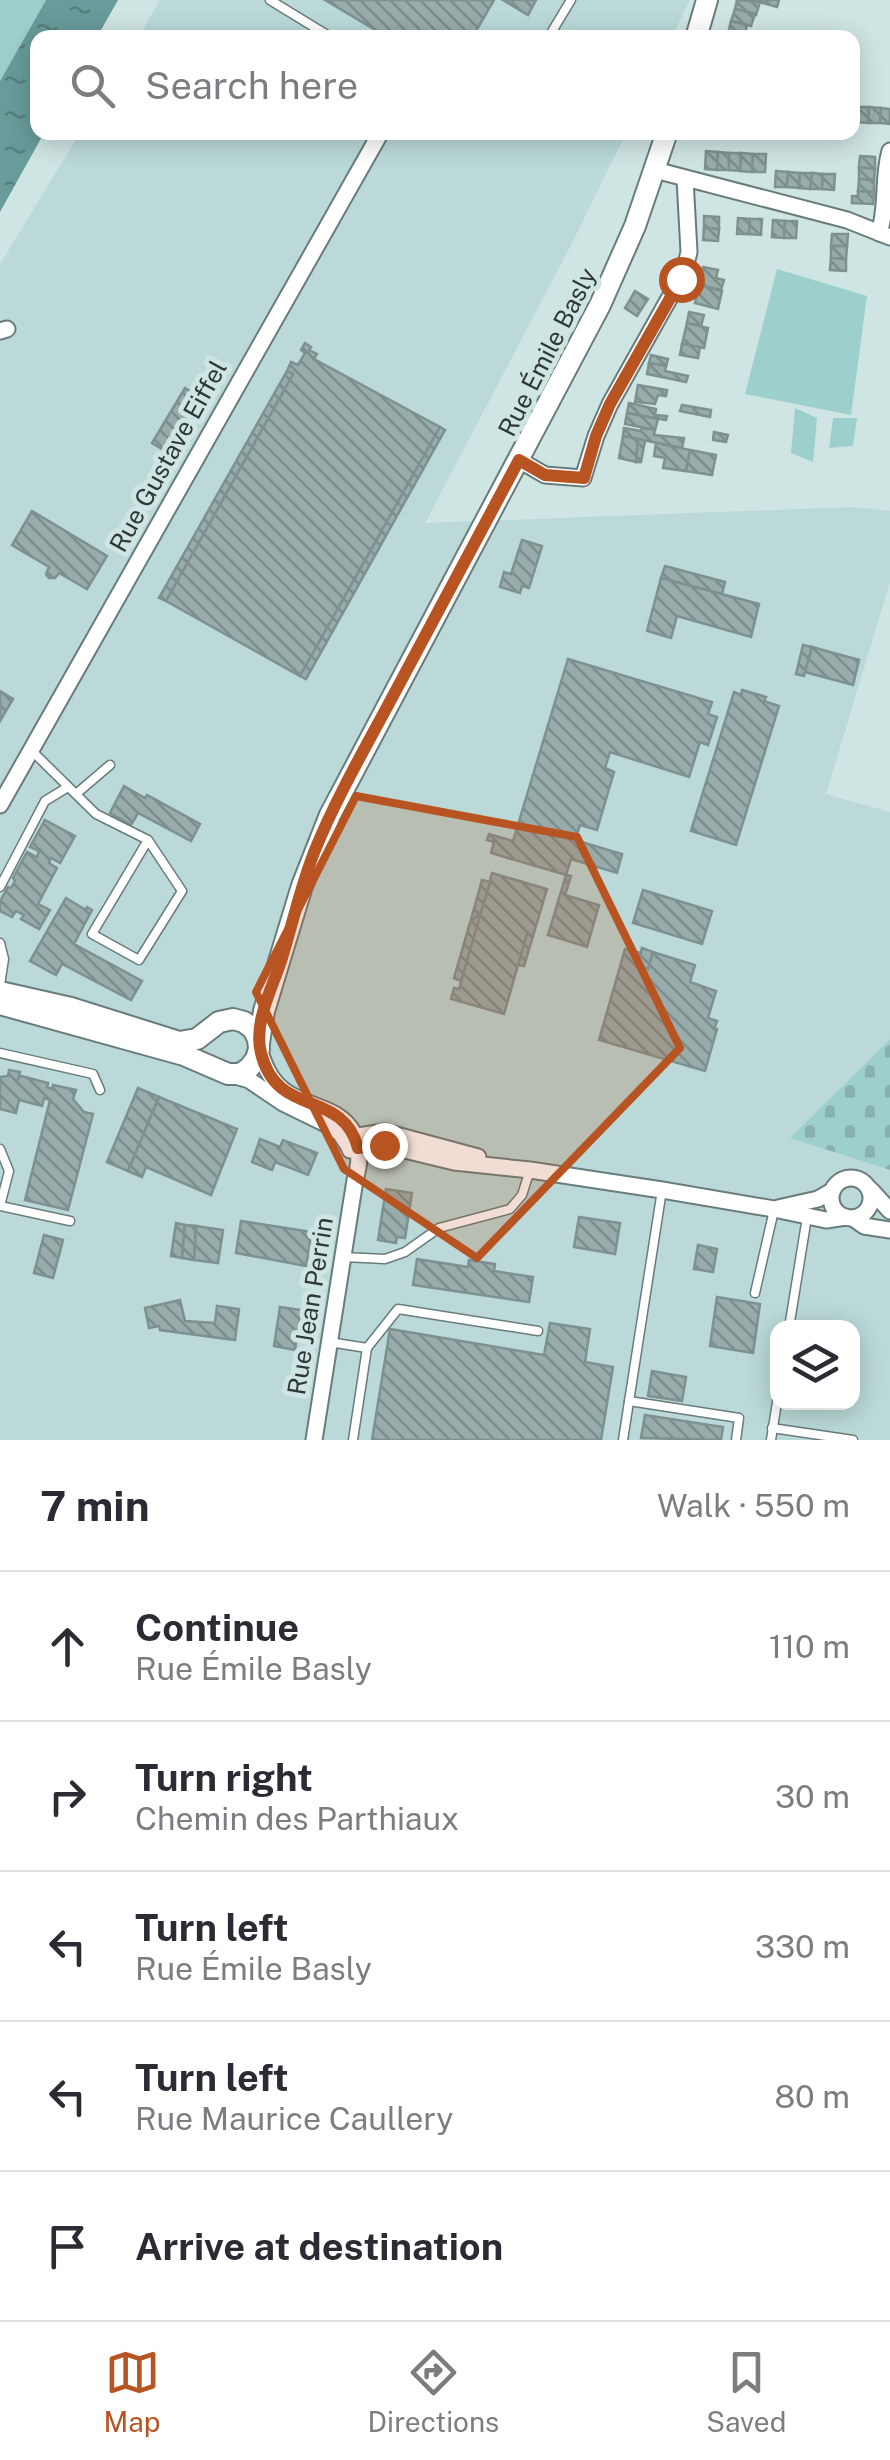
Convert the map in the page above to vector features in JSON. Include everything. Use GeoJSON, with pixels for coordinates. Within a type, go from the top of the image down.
{"type":"FeatureCollection","features":[{"type":"Feature","properties":{"kind":"street"},"geometry":{"type":"LineString","coordinates":[[698,30],[707,0]]}},
{"type":"Feature","properties":{"kind":"street","name":"Rue Gustave Eiffel"},"geometry":{"type":"LineString","coordinates":[[0,805],[376,140]]}},
{"type":"Feature","properties":{"kind":"street","name":"Rue Émile Basly"},"geometry":{"type":"LineString","coordinates":[[259,1046],[264,1011],[302,886],[330,815],[608,290],[636,226],[665,140]]}},
{"type":"Feature","properties":{"kind":"street"},"geometry":{"type":"LineString","coordinates":[[656,170],[847,220],[885,235],[890,151]]}},
{"type":"Feature","properties":{"kind":"street"},"geometry":{"type":"LineString","coordinates":[[519,460],[545,475],[584,478],[610,404],[687,264],[685,179]]}},
{"type":"Feature","properties":{"kind":"street","name":"Rue Émile Basly"},"geometry":{"type":"LineString","coordinates":[[229,1020],[254,1004],[278,968]]}},
{"type":"Feature","properties":{"kind":"street"},"geometry":{"type":"LineString","coordinates":[[0,989],[172,1041],[191,1041],[219,1022],[247,1024],[255,1032],[266,1069],[279,1087],[338,1114],[347,1123],[352,1143]]}},
{"type":"Feature","properties":{"kind":"street"},"geometry":{"type":"LineString","coordinates":[[0,1004],[184,1055],[249,1080],[283,1103],[328,1124],[352,1143],[379,1144],[454,1162],[530,1170],[774,1209],[806,1210],[832,1221],[862,1215],[872,1200],[870,1190]]}},
{"type":"Feature","properties":{"kind":"street"},"geometry":{"type":"LineString","coordinates":[[208,1032],[204,1052],[211,1066]]}},
{"type":"Feature","properties":{"kind":"street"},"geometry":{"type":"LineString","coordinates":[[232,1074],[252,1066],[259,1046]]}},
{"type":"Feature","properties":{"kind":"street","name":"Rue Jean Perrin"},"geometry":{"type":"LineString","coordinates":[[314,1440],[355,1180],[352,1143]]}},
{"type":"Feature","properties":{"kind":"street"},"geometry":{"type":"LineString","coordinates":[[806,1210],[839,1181],[851,1177],[863,1181],[890,1211]]}},
{"type":"Feature","properties":{"kind":"street"},"geometry":{"type":"LineString","coordinates":[[832,1191],[834,1207],[864,1226],[890,1230]]}},
{"type":"Feature","properties":{"kind":"lane"},"geometry":{"type":"LineString","coordinates":[[270,0],[319,30]]}},
{"type":"Feature","properties":{"kind":"lane"},"geometry":{"type":"LineString","coordinates":[[553,30],[571,0]]}},
{"type":"Feature","properties":{"kind":"lane"},"geometry":{"type":"LineString","coordinates":[[31,750],[96,814],[148,840],[182,891],[139,960],[92,934],[148,840]]}},
{"type":"Feature","properties":{"kind":"lane"},"geometry":{"type":"LineString","coordinates":[[76,794],[110,765]]}},
{"type":"Feature","properties":{"kind":"lane"},"geometry":{"type":"LineString","coordinates":[[0,887],[45,802],[68,787]]}},
{"type":"Feature","properties":{"kind":"lane"},"geometry":{"type":"LineString","coordinates":[[0,943],[4,959],[0,989]]}},
{"type":"Feature","properties":{"kind":"lane"},"geometry":{"type":"LineString","coordinates":[[0,1053],[92,1074],[100,1090]]}},
{"type":"Feature","properties":{"kind":"lane"},"geometry":{"type":"LineString","coordinates":[[0,1149],[8,1171],[0,1206],[70,1222]]}},
{"type":"Feature","properties":{"kind":"lane"},"geometry":{"type":"LineString","coordinates":[[343,1257],[385,1259],[405,1252],[439,1228],[510,1209],[522,1195],[530,1170]]}},
{"type":"Feature","properties":{"kind":"lane"},"geometry":{"type":"LineString","coordinates":[[623,1440],[662,1190]]}},
{"type":"Feature","properties":{"kind":"lane"},"geometry":{"type":"LineString","coordinates":[[754,1293],[774,1209]]}},
{"type":"Feature","properties":{"kind":"lane"},"geometry":{"type":"LineString","coordinates":[[790,1320],[806,1210]]}},
{"type":"Feature","properties":{"kind":"lane"},"geometry":{"type":"LineString","coordinates":[[353,1440],[367,1348],[398,1309],[538,1331]]}},
{"type":"Feature","properties":{"kind":"lane"},"geometry":{"type":"LineString","coordinates":[[330,1342],[367,1348]]}},
{"type":"Feature","properties":{"kind":"lane"},"geometry":{"type":"LineString","coordinates":[[629,1401],[739,1418],[736,1440]]}},
{"type":"Feature","properties":{"kind":"lane"},"geometry":{"type":"LineString","coordinates":[[770,1440],[775,1410]]}},
{"type":"Feature","properties":{"kind":"lane"},"geometry":{"type":"LineString","coordinates":[[772,1428],[853,1440]]}},
{"type":"Feature","properties":{"kind":"highlighted area"},"geometry":{"type":"Polygon","coordinates":[[[356,796],[577,837],[680,1048],[477,1258],[344,1169],[256,992],[356,796]]]}},
{"type":"Feature","properties":{"kind":"shaded area"},"geometry":{"type":"Polygon","coordinates":[[[160,0],[690,0],[675,30],[143,30],[160,0]]]}},
{"type":"Feature","properties":{"kind":"shaded area"},"geometry":{"type":"Polygon","coordinates":[[[76,140],[623,140],[425,523],[854,507],[890,511],[890,582],[826,794],[890,812],[890,1039],[790,1138],[890,1170],[890,1440],[0,1440],[0,264],[76,140]]]}},
{"type":"Feature","properties":{"kind":"green space"},"geometry":{"type":"Polygon","coordinates":[[[0,0],[46,0],[0,81],[0,0]]]}},
{"type":"Feature","properties":{"kind":"green space"},"geometry":{"type":"Polygon","coordinates":[[[777,269],[867,296],[851,415],[745,394],[777,269]]]}},
{"type":"Feature","properties":{"kind":"green space"},"geometry":{"type":"Polygon","coordinates":[[[795,408],[817,418],[813,462],[791,453],[795,408]]]}},
{"type":"Feature","properties":{"kind":"green space"},"geometry":{"type":"Polygon","coordinates":[[[833,418],[857,418],[853,446],[829,448],[833,418]]]}},
{"type":"Feature","properties":{"kind":"green space"},"geometry":{"type":"Polygon","coordinates":[[[890,1039],[890,1170],[790,1138],[890,1039]]]}},
{"type":"Feature","properties":{"kind":"water"},"geometry":{"type":"Polygon","coordinates":[[[46,0],[118,0],[101,30],[30,30],[30,140],[40,140],[0,212],[0,81],[46,0]]]}},
{"type":"Feature","properties":{"kind":"building"},"geometry":{"type":"Polygon","coordinates":[[[325,0],[494,0],[477,30],[376,30],[325,0]]]}},
{"type":"Feature","properties":{"kind":"building"},"geometry":{"type":"Polygon","coordinates":[[[503,0],[536,0],[528,15],[503,0]]]}},
{"type":"Feature","properties":{"kind":"building"},"geometry":{"type":"Polygon","coordinates":[[[737,0],[760,2],[756,15],[735,9],[737,0]]]}},
{"type":"Feature","properties":{"kind":"building"},"geometry":{"type":"Polygon","coordinates":[[[752,0],[779,0],[777,7],[752,0]]]}},
{"type":"Feature","properties":{"kind":"building"},"geometry":{"type":"Polygon","coordinates":[[[735,9],[755,14],[751,26],[731,21],[735,9]]]}},
{"type":"Feature","properties":{"kind":"building"},"geometry":{"type":"Polygon","coordinates":[[[731,21],[747,25],[746,30],[729,30],[731,21]]]}},
{"type":"Feature","properties":{"kind":"building"},"geometry":{"type":"Polygon","coordinates":[[[860,107],[869,107],[868,123],[860,122],[860,107]]]}},
{"type":"Feature","properties":{"kind":"building"},"geometry":{"type":"Polygon","coordinates":[[[869,107],[881,108],[880,123],[868,123],[869,107]]]}},
{"type":"Feature","properties":{"kind":"building"},"geometry":{"type":"Polygon","coordinates":[[[881,108],[890,109],[890,124],[880,123],[881,108]]]}},
{"type":"Feature","properties":{"kind":"building"},"geometry":{"type":"Polygon","coordinates":[[[706,151],[718,152],[717,170],[705,169],[706,151]]]}},
{"type":"Feature","properties":{"kind":"building"},"geometry":{"type":"Polygon","coordinates":[[[718,152],[729,153],[729,170],[717,170],[718,152]]]}},
{"type":"Feature","properties":{"kind":"building"},"geometry":{"type":"Polygon","coordinates":[[[729,153],[741,153],[740,171],[729,170],[729,153]]]}},
{"type":"Feature","properties":{"kind":"building"},"geometry":{"type":"Polygon","coordinates":[[[741,153],[753,154],[752,172],[740,171],[741,153]]]}},
{"type":"Feature","properties":{"kind":"building"},"geometry":{"type":"Polygon","coordinates":[[[753,154],[766,154],[765,172],[752,172],[753,154]]]}},
{"type":"Feature","properties":{"kind":"building"},"geometry":{"type":"Polygon","coordinates":[[[860,156],[875,157],[875,169],[859,167],[860,156]]]}},
{"type":"Feature","properties":{"kind":"building"},"geometry":{"type":"Polygon","coordinates":[[[859,167],[875,169],[874,180],[859,179],[859,167]]]}},
{"type":"Feature","properties":{"kind":"building"},"geometry":{"type":"Polygon","coordinates":[[[776,171],[788,172],[787,187],[775,187],[776,171]]]}},
{"type":"Feature","properties":{"kind":"building"},"geometry":{"type":"Polygon","coordinates":[[[788,172],[800,173],[799,188],[787,187],[788,172]]]}},
{"type":"Feature","properties":{"kind":"building"},"geometry":{"type":"Polygon","coordinates":[[[800,173],[812,173],[810,189],[799,188],[800,173]]]}},
{"type":"Feature","properties":{"kind":"building"},"geometry":{"type":"Polygon","coordinates":[[[812,173],[823,174],[822,189],[810,189],[812,173]]]}},
{"type":"Feature","properties":{"kind":"building"},"geometry":{"type":"Polygon","coordinates":[[[823,174],[835,174],[834,190],[822,189],[823,174]]]}},
{"type":"Feature","properties":{"kind":"building"},"geometry":{"type":"Polygon","coordinates":[[[859,179],[874,180],[874,192],[858,191],[859,179]]]}},
{"type":"Feature","properties":{"kind":"building"},"geometry":{"type":"Polygon","coordinates":[[[858,191],[874,192],[873,204],[852,203],[852,196],[858,196],[858,191]]]}},
{"type":"Feature","properties":{"kind":"building"},"geometry":{"type":"Polygon","coordinates":[[[704,216],[719,217],[719,229],[704,228],[704,216]]]}},
{"type":"Feature","properties":{"kind":"building"},"geometry":{"type":"Polygon","coordinates":[[[738,218],[750,219],[749,234],[737,234],[738,218]]]}},
{"type":"Feature","properties":{"kind":"building"},"geometry":{"type":"Polygon","coordinates":[[[750,219],[762,219],[761,235],[749,234],[750,219]]]}},
{"type":"Feature","properties":{"kind":"building"},"geometry":{"type":"Polygon","coordinates":[[[773,220],[785,221],[784,238],[772,237],[773,220]]]}},
{"type":"Feature","properties":{"kind":"building"},"geometry":{"type":"Polygon","coordinates":[[[785,221],[797,221],[796,238],[784,238],[785,221]]]}},
{"type":"Feature","properties":{"kind":"building"},"geometry":{"type":"Polygon","coordinates":[[[704,228],[719,229],[718,241],[703,240],[704,228]]]}},
{"type":"Feature","properties":{"kind":"building"},"geometry":{"type":"Polygon","coordinates":[[[832,234],[848,234],[847,246],[831,246],[832,234]]]}},
{"type":"Feature","properties":{"kind":"building"},"geometry":{"type":"Polygon","coordinates":[[[831,246],[847,246],[846,259],[831,258],[831,246]]]}},
{"type":"Feature","properties":{"kind":"building"},"geometry":{"type":"Polygon","coordinates":[[[831,258],[846,259],[846,271],[830,270],[831,258]]]}},
{"type":"Feature","properties":{"kind":"building"},"geometry":{"type":"Polygon","coordinates":[[[703,267],[718,270],[716,278],[724,280],[721,290],[699,285],[703,267]]]}},
{"type":"Feature","properties":{"kind":"building"},"geometry":{"type":"Polygon","coordinates":[[[699,285],[722,291],[718,309],[695,303],[699,285]]]}},
{"type":"Feature","properties":{"kind":"building"},"geometry":{"type":"Polygon","coordinates":[[[635,291],[648,299],[637,316],[625,308],[635,291]]]}},
{"type":"Feature","properties":{"kind":"building"},"geometry":{"type":"Polygon","coordinates":[[[689,312],[704,315],[701,326],[687,323],[689,312]]]}},
{"type":"Feature","properties":{"kind":"building"},"geometry":{"type":"Polygon","coordinates":[[[687,323],[708,328],[704,348],[682,344],[687,323]]]}},
{"type":"Feature","properties":{"kind":"building"},"geometry":{"type":"Polygon","coordinates":[[[305,343],[317,354],[314,359],[440,427],[300,676],[166,601],[293,374],[287,371],[291,362],[298,365],[305,353],[301,350],[305,343]]]}},
{"type":"Feature","properties":{"kind":"building"},"geometry":{"type":"Polygon","coordinates":[[[682,344],[700,347],[698,358],[680,355],[682,344]]]}},
{"type":"Feature","properties":{"kind":"building"},"geometry":{"type":"Polygon","coordinates":[[[651,355],[668,359],[666,366],[649,363],[651,355]]]}},
{"type":"Feature","properties":{"kind":"building"},"geometry":{"type":"Polygon","coordinates":[[[649,363],[688,376],[686,382],[647,374],[649,363]]]}},
{"type":"Feature","properties":{"kind":"building"},"geometry":{"type":"Polygon","coordinates":[[[287,371],[293,374],[166,601],[159,598],[287,371]]]}},
{"type":"Feature","properties":{"kind":"building"},"geometry":{"type":"Polygon","coordinates":[[[638,385],[667,390],[666,396],[658,395],[655,404],[635,402],[638,385]]]}},
{"type":"Feature","properties":{"kind":"building"},"geometry":{"type":"Polygon","coordinates":[[[185,388],[200,397],[167,452],[152,443],[185,388]]]}},
{"type":"Feature","properties":{"kind":"building"},"geometry":{"type":"Polygon","coordinates":[[[629,403],[656,409],[655,415],[667,416],[666,420],[627,413],[629,403]]]}},
{"type":"Feature","properties":{"kind":"building"},"geometry":{"type":"Polygon","coordinates":[[[682,405],[711,410],[710,417],[680,411],[682,405]]]}},
{"type":"Feature","properties":{"kind":"building"},"geometry":{"type":"Polygon","coordinates":[[[627,413],[658,419],[655,430],[625,424],[627,413]]]}},
{"type":"Feature","properties":{"kind":"building"},"geometry":{"type":"Polygon","coordinates":[[[440,427],[445,430],[306,679],[300,676],[440,427]]]}},
{"type":"Feature","properties":{"kind":"building"},"geometry":{"type":"Polygon","coordinates":[[[624,428],[655,430],[654,435],[684,438],[682,448],[623,436],[624,428]]]}},
{"type":"Feature","properties":{"kind":"building"},"geometry":{"type":"Polygon","coordinates":[[[714,432],[728,435],[726,442],[713,440],[714,432]]]}},
{"type":"Feature","properties":{"kind":"building"},"geometry":{"type":"Polygon","coordinates":[[[623,436],[638,439],[636,462],[619,458],[623,436]]]}},
{"type":"Feature","properties":{"kind":"building"},"geometry":{"type":"Polygon","coordinates":[[[638,439],[645,441],[641,462],[636,462],[638,439]]]}},
{"type":"Feature","properties":{"kind":"building"},"geometry":{"type":"Polygon","coordinates":[[[656,443],[690,450],[686,471],[663,468],[665,458],[654,456],[656,443]]]}},
{"type":"Feature","properties":{"kind":"building"},"geometry":{"type":"Polygon","coordinates":[[[690,450],[716,455],[712,475],[686,471],[690,450]]]}},
{"type":"Feature","properties":{"kind":"building"},"geometry":{"type":"Polygon","coordinates":[[[32,511],[107,556],[87,589],[59,573],[49,578],[49,567],[12,545],[32,511]]]}},
{"type":"Feature","properties":{"kind":"building"},"geometry":{"type":"Polygon","coordinates":[[[522,540],[542,546],[529,588],[522,586],[520,593],[500,587],[504,572],[511,574],[522,540]]]}},
{"type":"Feature","properties":{"kind":"building"},"geometry":{"type":"Polygon","coordinates":[[[665,566],[725,582],[722,594],[661,578],[665,566]]]}},
{"type":"Feature","properties":{"kind":"building"},"geometry":{"type":"Polygon","coordinates":[[[661,578],[759,604],[751,637],[677,616],[671,638],[647,631],[661,578]]]}},
{"type":"Feature","properties":{"kind":"building"},"geometry":{"type":"Polygon","coordinates":[[[803,645],[812,647],[804,676],[796,674],[803,645]]]}},
{"type":"Feature","properties":{"kind":"building"},"geometry":{"type":"Polygon","coordinates":[[[812,647],[859,660],[853,685],[805,672],[812,647]]]}},
{"type":"Feature","properties":{"kind":"building"},"geometry":{"type":"Polygon","coordinates":[[[568,659],[712,702],[708,714],[717,717],[708,745],[700,742],[689,777],[610,752],[605,768],[614,772],[597,830],[580,825],[575,840],[622,854],[617,873],[571,859],[566,875],[491,853],[494,842],[487,840],[489,834],[513,841],[568,659]]]}},
{"type":"Feature","properties":{"kind":"building"},"geometry":{"type":"Polygon","coordinates":[[[742,690],[766,697],[764,701],[779,706],[736,845],[691,831],[734,692],[741,695],[742,690]]]}},
{"type":"Feature","properties":{"kind":"building"},"geometry":{"type":"Polygon","coordinates":[[[0,691],[13,699],[0,721],[0,691]]]}},
{"type":"Feature","properties":{"kind":"building"},"geometry":{"type":"Polygon","coordinates":[[[124,786],[200,824],[191,841],[138,813],[131,825],[110,813],[124,786]]]}},
{"type":"Feature","properties":{"kind":"building"},"geometry":{"type":"Polygon","coordinates":[[[45,820],[75,836],[60,863],[51,858],[49,863],[57,868],[38,904],[50,910],[39,929],[21,919],[24,915],[16,911],[12,917],[0,911],[0,901],[15,881],[27,852],[37,857],[39,851],[30,847],[45,820]]]}},
{"type":"Feature","properties":{"kind":"building"},"geometry":{"type":"Polygon","coordinates":[[[492,873],[547,889],[533,936],[527,934],[504,1014],[451,999],[454,988],[459,989],[492,873]]]}},
{"type":"Feature","properties":{"kind":"building"},"geometry":{"type":"Polygon","coordinates":[[[566,875],[571,876],[565,895],[599,905],[587,947],[548,935],[566,875]]]}},
{"type":"Feature","properties":{"kind":"building"},"geometry":{"type":"Polygon","coordinates":[[[482,880],[490,882],[481,912],[470,923],[482,880]]]}},
{"type":"Feature","properties":{"kind":"building"},"geometry":{"type":"Polygon","coordinates":[[[643,890],[712,911],[702,944],[633,923],[643,890]]]}},
{"type":"Feature","properties":{"kind":"building"},"geometry":{"type":"Polygon","coordinates":[[[66,898],[92,910],[74,944],[142,981],[131,1000],[62,964],[56,975],[30,961],[66,898]]]}},
{"type":"Feature","properties":{"kind":"building"},"geometry":{"type":"Polygon","coordinates":[[[481,912],[461,981],[454,978],[470,923],[481,912]]]}},
{"type":"Feature","properties":{"kind":"building"},"geometry":{"type":"Polygon","coordinates":[[[527,934],[533,936],[524,966],[518,965],[527,934]]]}},
{"type":"Feature","properties":{"kind":"building"},"geometry":{"type":"Polygon","coordinates":[[[642,948],[653,952],[648,969],[637,966],[642,948]]]}},
{"type":"Feature","properties":{"kind":"building"},"geometry":{"type":"Polygon","coordinates":[[[625,949],[641,953],[637,966],[648,969],[653,952],[695,965],[690,982],[716,991],[708,1018],[717,1021],[717,1029],[705,1071],[599,1040],[625,949]]]}},
{"type":"Feature","properties":{"kind":"building"},"geometry":{"type":"Polygon","coordinates":[[[9,1070],[20,1072],[18,1079],[21,1076],[48,1083],[47,1087],[52,1089],[53,1085],[76,1090],[73,1099],[84,1112],[93,1114],[68,1210],[25,1200],[50,1100],[44,1098],[42,1106],[19,1100],[16,1113],[0,1109],[0,1077],[8,1076],[9,1070]]]}},
{"type":"Feature","properties":{"kind":"building"},"geometry":{"type":"Polygon","coordinates":[[[138,1088],[159,1097],[128,1171],[107,1162],[138,1088]]]}},
{"type":"Feature","properties":{"kind":"building"},"geometry":{"type":"Polygon","coordinates":[[[159,1097],[237,1129],[211,1195],[146,1167],[142,1177],[128,1171],[159,1097]]]}},
{"type":"Feature","properties":{"kind":"building"},"geometry":{"type":"Polygon","coordinates":[[[260,1139],[280,1147],[283,1140],[317,1153],[308,1175],[275,1162],[272,1170],[252,1162],[260,1139]]]}},
{"type":"Feature","properties":{"kind":"building"},"geometry":{"type":"Polygon","coordinates":[[[386,1189],[412,1193],[405,1238],[397,1237],[396,1243],[378,1240],[386,1189]]]}},
{"type":"Feature","properties":{"kind":"building"},"geometry":{"type":"Polygon","coordinates":[[[579,1217],[620,1223],[615,1254],[574,1247],[579,1217]]]}},
{"type":"Feature","properties":{"kind":"building"},"geometry":{"type":"Polygon","coordinates":[[[241,1221],[312,1232],[306,1266],[236,1253],[241,1221]]]}},
{"type":"Feature","properties":{"kind":"building"},"geometry":{"type":"Polygon","coordinates":[[[176,1223],[185,1225],[182,1258],[171,1256],[176,1223]]]}},
{"type":"Feature","properties":{"kind":"building"},"geometry":{"type":"Polygon","coordinates":[[[185,1225],[196,1226],[194,1260],[182,1258],[185,1225]]]}},
{"type":"Feature","properties":{"kind":"building"},"geometry":{"type":"Polygon","coordinates":[[[196,1226],[223,1230],[218,1263],[194,1260],[196,1226]]]}},
{"type":"Feature","properties":{"kind":"building"},"geometry":{"type":"Polygon","coordinates":[[[44,1235],[63,1240],[53,1278],[34,1273],[44,1235]]]}},
{"type":"Feature","properties":{"kind":"building"},"geometry":{"type":"Polygon","coordinates":[[[698,1245],[717,1249],[713,1272],[694,1269],[698,1245]]]}},
{"type":"Feature","properties":{"kind":"building"},"geometry":{"type":"Polygon","coordinates":[[[417,1259],[468,1267],[469,1260],[495,1264],[494,1271],[533,1277],[529,1302],[413,1285],[417,1259]]]}},
{"type":"Feature","properties":{"kind":"building"},"geometry":{"type":"Polygon","coordinates":[[[717,1297],[760,1304],[753,1353],[710,1346],[717,1297]]]}},
{"type":"Feature","properties":{"kind":"building"},"geometry":{"type":"Polygon","coordinates":[[[180,1300],[185,1321],[215,1323],[217,1306],[239,1309],[235,1340],[160,1330],[159,1326],[149,1328],[145,1308],[180,1300]]]}},
{"type":"Feature","properties":{"kind":"building"},"geometry":{"type":"Polygon","coordinates":[[[280,1307],[301,1310],[295,1350],[274,1346],[280,1307]]]}},
{"type":"Feature","properties":{"kind":"building"},"geometry":{"type":"Polygon","coordinates":[[[550,1323],[590,1329],[585,1362],[613,1367],[601,1440],[372,1440],[390,1329],[544,1355],[550,1323]]]}},
{"type":"Feature","properties":{"kind":"building"},"geometry":{"type":"Polygon","coordinates":[[[652,1371],[686,1377],[682,1401],[648,1396],[652,1371]]]}},
{"type":"Feature","properties":{"kind":"building"},"geometry":{"type":"Polygon","coordinates":[[[645,1415],[723,1427],[721,1440],[641,1438],[645,1415]]]}},
{"type":"Feature","properties":{"kind":"route"},"geometry":{"type":"LineString","coordinates":[[384,1145],[358,1148],[343,1118],[279,1087],[266,1069],[259,1048],[264,1011],[302,886],[330,815],[519,460],[545,475],[584,478],[610,404],[681,279]]}}]}
